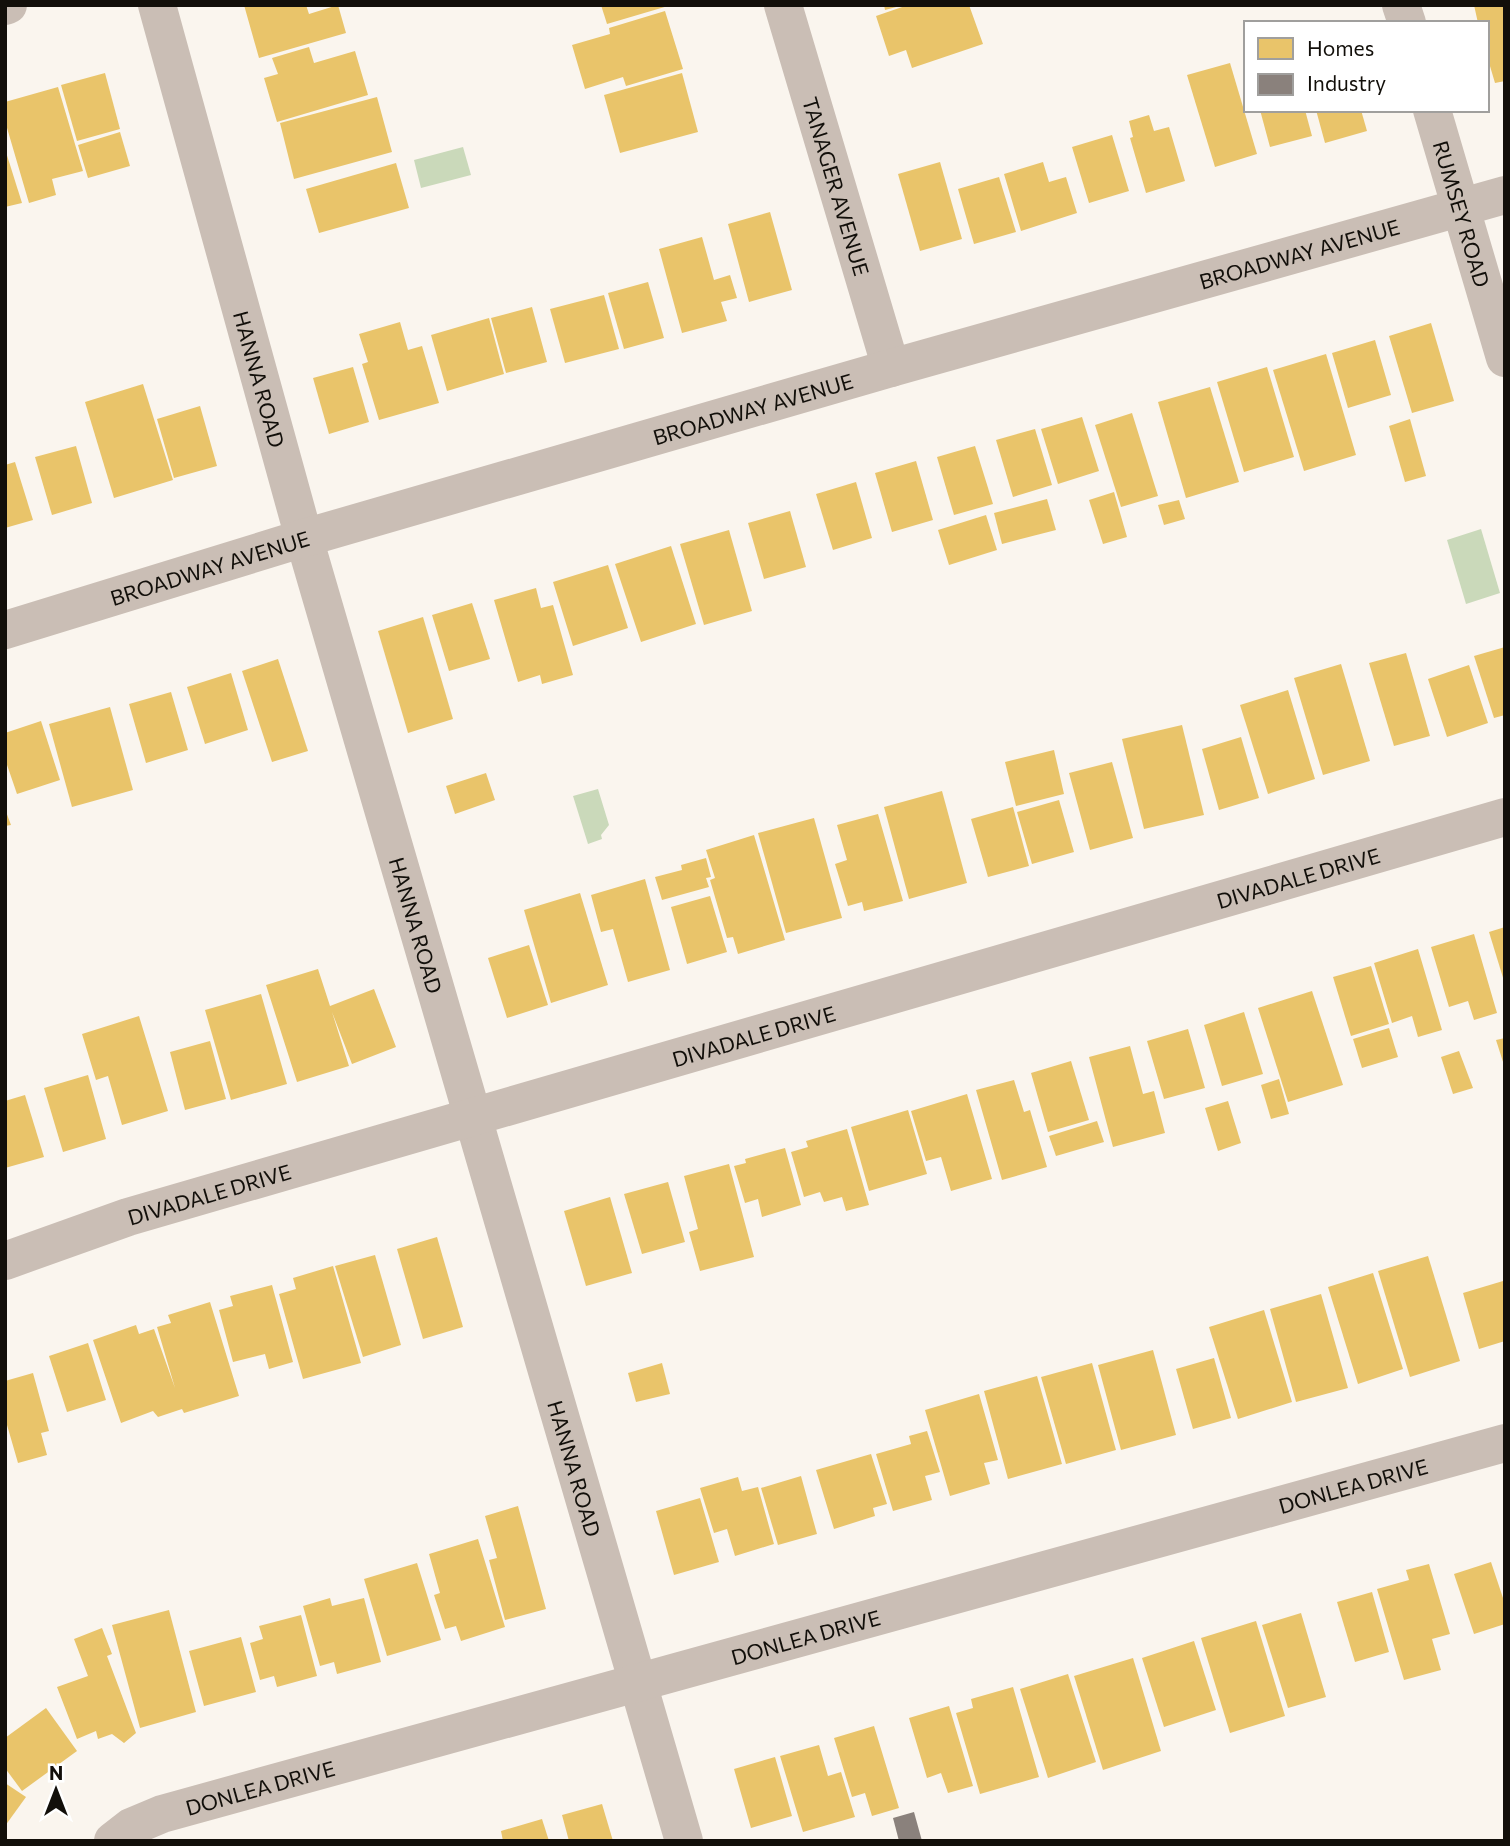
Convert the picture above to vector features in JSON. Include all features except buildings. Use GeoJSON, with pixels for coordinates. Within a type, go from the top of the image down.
{"type":"FeatureCollection","features":[{"type":"Feature","properties":{"kind":"street","name":"HANNA ROAD"},"geometry":{"type":"LineString","coordinates":[[157,5],[304,538],[684,1841]]}},
{"type":"Feature","properties":{"kind":"street","name":"TANAGER AVENUE"},"geometry":{"type":"LineString","coordinates":[[783,5],[891,368]]}},
{"type":"Feature","properties":{"kind":"street","name":"RUMSEY ROAD"},"geometry":{"type":"LineString","coordinates":[[1433,112],[1505,358]]}},
{"type":"Feature","properties":{"kind":"street","name":"BROADWAY AVENUE"},"geometry":{"type":"LineString","coordinates":[[5,630],[304,538],[891,368],[1505,195]]}},
{"type":"Feature","properties":{"kind":"street","name":"DIVADALE DRIVE"},"geometry":{"type":"LineString","coordinates":[[5,1261],[128,1217],[1505,817]]}},
{"type":"Feature","properties":{"kind":"street","name":"DONLEA DRIVE"},"geometry":{"type":"LineString","coordinates":[[113,1841],[131,1827],[162,1814],[1505,1443]]}},
{"type":"Feature","properties":{"kind":"shaded area"},"geometry":{"type":"Polygon","coordinates":[[[463,147],[471,175],[421,188],[414,160],[463,147]]]}},
{"type":"Feature","properties":{"kind":"shaded area"},"geometry":{"type":"Polygon","coordinates":[[[1481,529],[1500,593],[1466,604],[1447,540],[1481,529]]]}},
{"type":"Feature","properties":{"kind":"shaded area"},"geometry":{"type":"Polygon","coordinates":[[[598,789],[609,825],[601,835],[602,839],[588,844],[573,796],[598,789]]]}}]}
